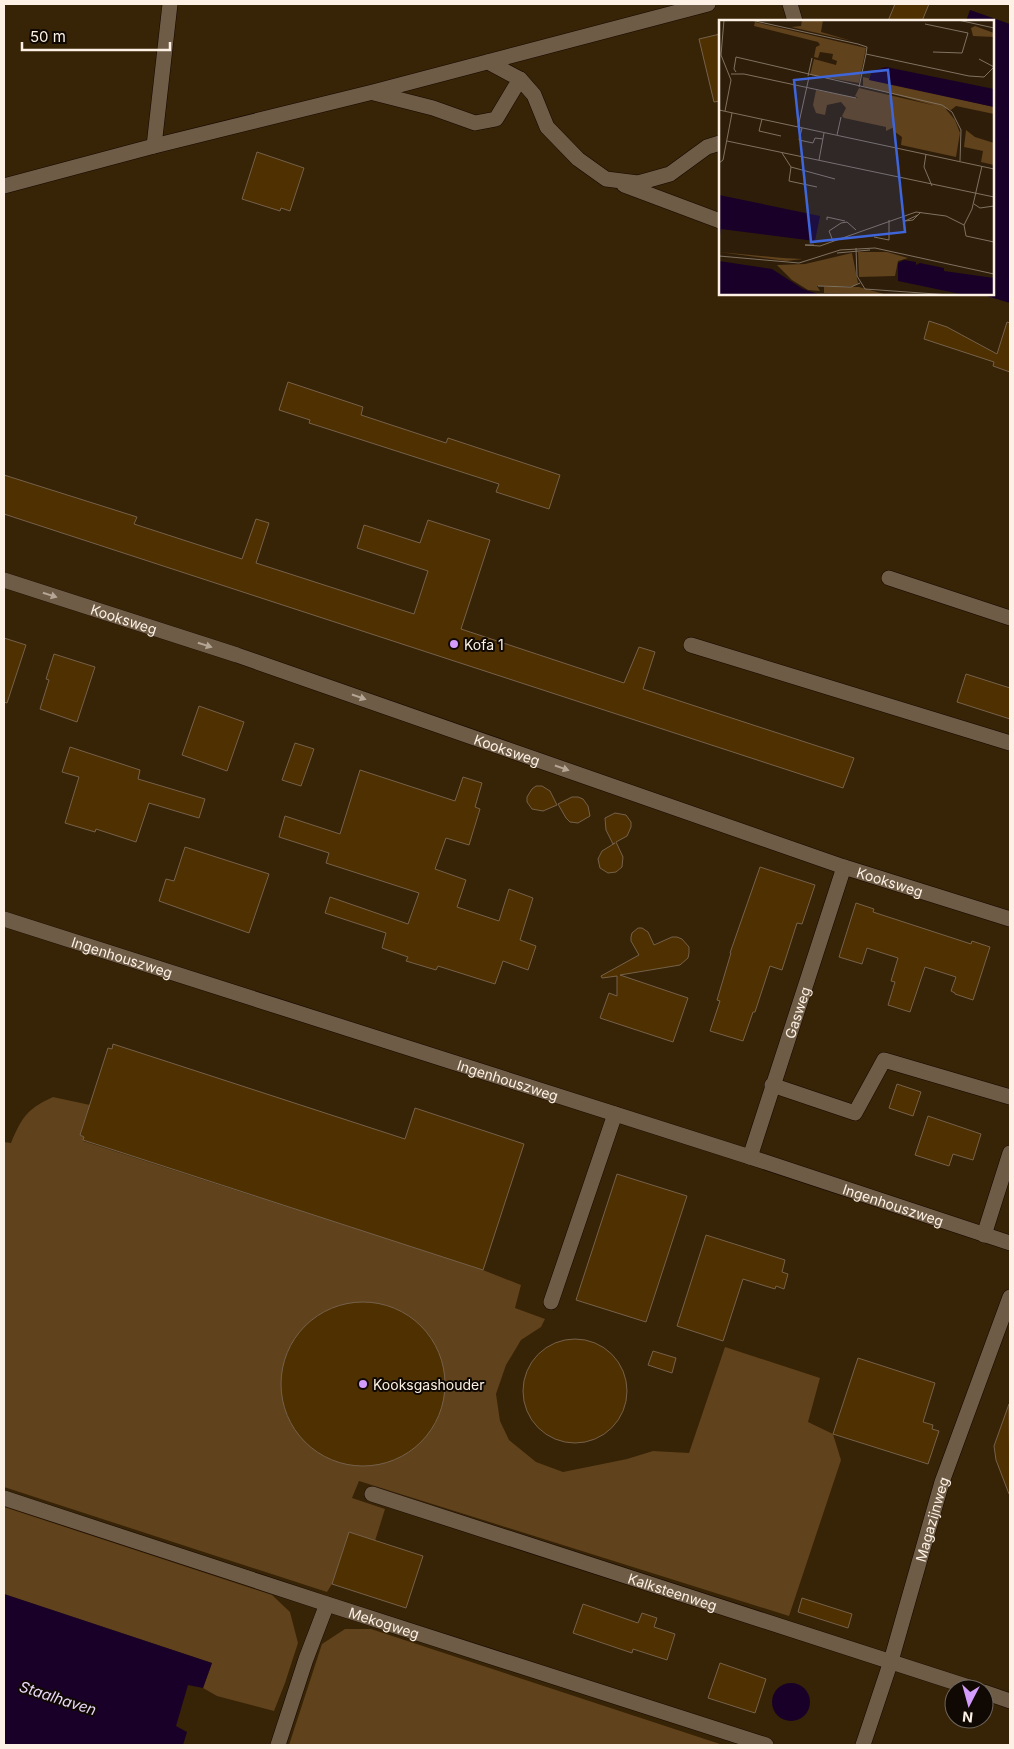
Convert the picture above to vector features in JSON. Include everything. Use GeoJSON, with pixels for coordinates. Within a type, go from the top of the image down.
{"type":"FeatureCollection","features":[{"type":"Feature","properties":{"kind":"street"},"geometry":{"type":"LineString","coordinates":[[154,146],[170,4]]}},
{"type":"Feature","properties":{"kind":"street"},"geometry":{"type":"LineString","coordinates":[[4,186],[708,4]]}},
{"type":"Feature","properties":{"kind":"street"},"geometry":{"type":"LineString","coordinates":[[790,4],[795,20]]}},
{"type":"Feature","properties":{"kind":"street"},"geometry":{"type":"LineString","coordinates":[[488,62],[520,79],[534,95],[547,127],[578,159],[606,179],[719,221]]}},
{"type":"Feature","properties":{"kind":"street"},"geometry":{"type":"LineString","coordinates":[[373,92],[433,108],[475,123],[496,119],[520,79]]}},
{"type":"Feature","properties":{"kind":"street"},"geometry":{"type":"LineString","coordinates":[[606,179],[638,183],[670,174],[706,147],[719,143]]}},
{"type":"Feature","properties":{"kind":"street"},"geometry":{"type":"LineString","coordinates":[[889,578],[1010,618]]}},
{"type":"Feature","properties":{"kind":"street","name":"Kooksweg"},"geometry":{"type":"LineString","coordinates":[[4,580],[237,655],[844,867],[1010,919]]}},
{"type":"Feature","properties":{"kind":"street"},"geometry":{"type":"LineString","coordinates":[[691,644],[1010,743]]}},
{"type":"Feature","properties":{"kind":"street","name":"Gasweg"},"geometry":{"type":"LineString","coordinates":[[750,1157],[844,867]]}},
{"type":"Feature","properties":{"kind":"street","name":"Ingenhouszweg"},"geometry":{"type":"LineString","coordinates":[[4,919],[750,1157],[1010,1243]]}},
{"type":"Feature","properties":{"kind":"street"},"geometry":{"type":"LineString","coordinates":[[772,1086],[855,1113],[884,1060],[1010,1097]]}},
{"type":"Feature","properties":{"kind":"street"},"geometry":{"type":"LineString","coordinates":[[551,1302],[615,1114]]}},
{"type":"Feature","properties":{"kind":"street"},"geometry":{"type":"LineString","coordinates":[[984,1234],[1010,1153]]}},
{"type":"Feature","properties":{"kind":"street","name":"Magazijnweg"},"geometry":{"type":"LineString","coordinates":[[863,1745],[891,1661],[942,1482],[1010,1296]]}},
{"type":"Feature","properties":{"kind":"street","name":"Kalksteenweg"},"geometry":{"type":"LineString","coordinates":[[372,1494],[945,1679]]}},
{"type":"Feature","properties":{"kind":"street","name":"Mekogweg"},"geometry":{"type":"LineString","coordinates":[[4,1498],[766,1745]]}},
{"type":"Feature","properties":{"kind":"street"},"geometry":{"type":"LineString","coordinates":[[278,1745],[306,1659],[327,1604]]}},
{"type":"Feature","properties":{"kind":"street"},"geometry":{"type":"LineString","coordinates":[[994,1695],[1010,1701]]}},
{"type":"Feature","properties":{"kind":"shaded area"},"geometry":{"type":"Polygon","coordinates":[[[4,4],[1010,4],[1010,1745],[4,1745],[4,4]]]}},
{"type":"Feature","properties":{"kind":"shaded area"},"geometry":{"type":"Polygon","coordinates":[[[53,1097],[90,1105],[80,1135],[84,1137],[83,1141],[369,1233],[371,1229],[376,1235],[483,1270],[521,1285],[515,1308],[545,1319],[541,1327],[521,1340],[506,1365],[496,1394],[500,1421],[509,1440],[536,1462],[563,1472],[627,1459],[653,1451],[689,1453],[725,1347],[820,1378],[808,1422],[833,1434],[841,1460],[789,1616],[359,1481],[352,1498],[385,1509],[375,1541],[349,1533],[332,1584],[327,1592],[4,1487],[4,1142],[11,1143],[26,1115],[53,1097]]]}},
{"type":"Feature","properties":{"kind":"shaded area"},"geometry":{"type":"Polygon","coordinates":[[[4,1507],[272,1595],[290,1612],[298,1643],[274,1711],[217,1696],[203,1688],[212,1663],[4,1594],[4,1507]]]}},
{"type":"Feature","properties":{"kind":"shaded area"},"geometry":{"type":"Polygon","coordinates":[[[345,1629],[371,1629],[723,1745],[289,1745],[322,1644],[345,1629]]]}},
{"type":"Feature","properties":{"kind":"water"},"geometry":{"type":"Polygon","coordinates":[[[970,10],[1010,24],[1010,303],[983,295],[994,295],[994,20],[966,20],[970,10]]]}},
{"type":"Feature","properties":{"kind":"water","name":"Staalhaven"},"geometry":{"type":"Polygon","coordinates":[[[4,1594],[212,1663],[203,1688],[188,1685],[176,1726],[187,1732],[183,1745],[4,1745],[4,1594]]]}},
{"type":"Feature","properties":{"kind":"water"},"geometry":{"type":"Polygon","coordinates":[[[791,1683],[798,1684],[804,1689],[809,1695],[809,1709],[804,1715],[798,1720],[791,1721],[784,1720],[778,1715],[773,1709],[772,1702],[773,1695],[778,1689],[784,1684],[791,1683]]]}},
{"type":"Feature","properties":{"kind":"building"},"geometry":{"type":"Polygon","coordinates":[[[895,4],[929,4],[922,20],[888,20],[895,4]]]}},
{"type":"Feature","properties":{"kind":"building"},"geometry":{"type":"Polygon","coordinates":[[[719,34],[719,101],[714,102],[699,39],[719,34]]]}},
{"type":"Feature","properties":{"kind":"building"},"geometry":{"type":"Polygon","coordinates":[[[257,152],[304,168],[290,211],[281,208],[280,211],[242,199],[257,152]]]}},
{"type":"Feature","properties":{"kind":"building"},"geometry":{"type":"Polygon","coordinates":[[[929,321],[947,327],[997,354],[1007,322],[1010,323],[1010,372],[993,366],[994,362],[924,339],[929,321]]]}},
{"type":"Feature","properties":{"kind":"building"},"geometry":{"type":"Polygon","coordinates":[[[288,382],[363,407],[361,415],[446,443],[448,438],[560,475],[549,509],[496,492],[499,484],[309,423],[310,420],[279,410],[288,382]]]}},
{"type":"Feature","properties":{"kind":"building","name":"Kofa 1"},"geometry":{"type":"Polygon","coordinates":[[[4,475],[137,517],[134,524],[242,559],[256,519],[269,523],[256,563],[414,614],[428,571],[357,548],[364,525],[420,543],[428,520],[490,540],[461,629],[624,683],[639,647],[655,652],[643,689],[854,758],[843,788],[4,514],[4,475]]]}},
{"type":"Feature","properties":{"kind":"building"},"geometry":{"type":"Polygon","coordinates":[[[4,638],[26,645],[7,703],[4,702],[4,638]]]}},
{"type":"Feature","properties":{"kind":"building"},"geometry":{"type":"Polygon","coordinates":[[[54,654],[95,667],[77,722],[40,709],[49,680],[46,679],[54,654]]]}},
{"type":"Feature","properties":{"kind":"building"},"geometry":{"type":"Polygon","coordinates":[[[966,674],[1010,688],[1010,719],[957,702],[966,674]]]}},
{"type":"Feature","properties":{"kind":"building"},"geometry":{"type":"Polygon","coordinates":[[[199,706],[244,722],[227,771],[182,755],[199,706]]]}},
{"type":"Feature","properties":{"kind":"building"},"geometry":{"type":"Polygon","coordinates":[[[295,743],[314,749],[301,786],[282,780],[295,743]]]}},
{"type":"Feature","properties":{"kind":"building"},"geometry":{"type":"Polygon","coordinates":[[[70,747],[140,770],[138,779],[205,799],[199,818],[149,803],[136,842],[96,829],[95,832],[65,823],[79,777],[62,772],[70,747]]]}},
{"type":"Feature","properties":{"kind":"building"},"geometry":{"type":"Polygon","coordinates":[[[360,770],[455,801],[463,777],[482,783],[475,807],[480,809],[469,845],[446,838],[435,869],[466,880],[457,907],[499,921],[509,889],[533,898],[520,940],[536,946],[528,970],[503,961],[495,984],[438,966],[436,970],[406,961],[408,957],[382,948],[386,933],[325,913],[330,897],[408,924],[419,893],[326,863],[329,853],[279,837],[285,816],[340,834],[360,770]]]}},
{"type":"Feature","properties":{"kind":"building"},"geometry":{"type":"Polygon","coordinates":[[[536,786],[542,786],[550,791],[557,805],[543,811],[532,809],[527,802],[527,797],[536,786]]]}},
{"type":"Feature","properties":{"kind":"building"},"geometry":{"type":"Polygon","coordinates":[[[572,797],[583,799],[588,806],[590,816],[578,823],[570,822],[558,804],[572,797]]]}},
{"type":"Feature","properties":{"kind":"building"},"geometry":{"type":"Polygon","coordinates":[[[615,813],[626,815],[631,822],[631,827],[627,836],[616,842],[623,857],[622,867],[616,872],[608,873],[600,868],[598,859],[602,851],[615,843],[613,844],[606,830],[605,818],[615,813]]]}},
{"type":"Feature","properties":{"kind":"building"},"geometry":{"type":"Polygon","coordinates":[[[185,847],[269,874],[249,933],[159,901],[166,879],[174,881],[185,847]]]}},
{"type":"Feature","properties":{"kind":"building"},"geometry":{"type":"Polygon","coordinates":[[[760,867],[815,885],[802,924],[797,923],[782,970],[770,966],[743,1041],[710,1031],[720,1001],[717,1000],[730,953],[760,867]]]}},
{"type":"Feature","properties":{"kind":"building"},"geometry":{"type":"Polygon","coordinates":[[[856,903],[874,909],[873,912],[971,944],[972,941],[990,947],[973,1000],[951,991],[956,977],[925,967],[910,1012],[888,1005],[895,982],[891,981],[898,958],[867,948],[862,964],[839,957],[856,903]]]}},
{"type":"Feature","properties":{"kind":"building"},"geometry":{"type":"Polygon","coordinates":[[[638,928],[648,932],[654,945],[672,937],[677,937],[682,939],[689,947],[688,958],[680,965],[620,975],[688,998],[673,1042],[600,1018],[609,993],[617,996],[617,976],[602,978],[601,976],[639,955],[631,941],[632,933],[638,928]]]}},
{"type":"Feature","properties":{"kind":"building"},"geometry":{"type":"Polygon","coordinates":[[[113,1044],[405,1139],[415,1108],[524,1144],[483,1270],[83,1140],[84,1137],[80,1135],[108,1048],[112,1049],[113,1044]]]}},
{"type":"Feature","properties":{"kind":"building"},"geometry":{"type":"Polygon","coordinates":[[[897,1084],[921,1092],[913,1116],[889,1108],[897,1084]]]}},
{"type":"Feature","properties":{"kind":"building"},"geometry":{"type":"Polygon","coordinates":[[[928,1116],[981,1134],[973,1160],[953,1154],[949,1166],[915,1155],[928,1116]]]}},
{"type":"Feature","properties":{"kind":"building"},"geometry":{"type":"Polygon","coordinates":[[[617,1174],[687,1196],[646,1322],[576,1300],[617,1174]]]}},
{"type":"Feature","properties":{"kind":"building"},"geometry":{"type":"Polygon","coordinates":[[[706,1235],[785,1260],[782,1272],[788,1274],[784,1289],[776,1286],[775,1289],[743,1279],[723,1341],[677,1326],[706,1235]]]}},
{"type":"Feature","properties":{"kind":"building","name":"Kooksgashouder"},"geometry":{"type":"Polygon","coordinates":[[[363,1302],[394,1308],[421,1326],[439,1353],[445,1384],[439,1415],[421,1442],[394,1460],[363,1466],[332,1460],[305,1442],[287,1415],[281,1384],[287,1353],[305,1326],[332,1308],[363,1302]]]}},
{"type":"Feature","properties":{"kind":"building"},"geometry":{"type":"Polygon","coordinates":[[[575,1339],[595,1343],[612,1354],[623,1371],[627,1391],[623,1411],[612,1428],[595,1439],[575,1443],[555,1439],[538,1428],[527,1411],[523,1391],[527,1371],[538,1354],[555,1343],[575,1339]]]}},
{"type":"Feature","properties":{"kind":"building"},"geometry":{"type":"Polygon","coordinates":[[[653,1351],[676,1358],[672,1373],[648,1365],[653,1351]]]}},
{"type":"Feature","properties":{"kind":"building"},"geometry":{"type":"Polygon","coordinates":[[[858,1358],[935,1383],[923,1422],[933,1425],[932,1429],[939,1431],[928,1464],[833,1434],[858,1358]]]}},
{"type":"Feature","properties":{"kind":"building"},"geometry":{"type":"Polygon","coordinates":[[[1009,1404],[1010,1494],[996,1460],[994,1446],[1009,1404]]]}},
{"type":"Feature","properties":{"kind":"building"},"geometry":{"type":"Polygon","coordinates":[[[349,1532],[423,1556],[406,1608],[332,1584],[349,1532]]]}},
{"type":"Feature","properties":{"kind":"building"},"geometry":{"type":"Polygon","coordinates":[[[802,1598],[852,1614],[848,1628],[798,1612],[802,1598]]]}},
{"type":"Feature","properties":{"kind":"building"},"geometry":{"type":"Polygon","coordinates":[[[583,1604],[638,1623],[642,1613],[657,1618],[654,1627],[675,1634],[667,1660],[633,1649],[632,1653],[573,1633],[583,1604]]]}},
{"type":"Feature","properties":{"kind":"building"},"geometry":{"type":"Polygon","coordinates":[[[720,1663],[766,1679],[755,1713],[708,1698],[720,1663]]]}},
{"type":"Feature","properties":{"kind":"place","name":"Kofa 1"},"geometry":{"type":"Point","coordinates":[454,644]}},
{"type":"Feature","properties":{"kind":"place","name":"Kooksgashouder"},"geometry":{"type":"Point","coordinates":[363,1384]}}]}
